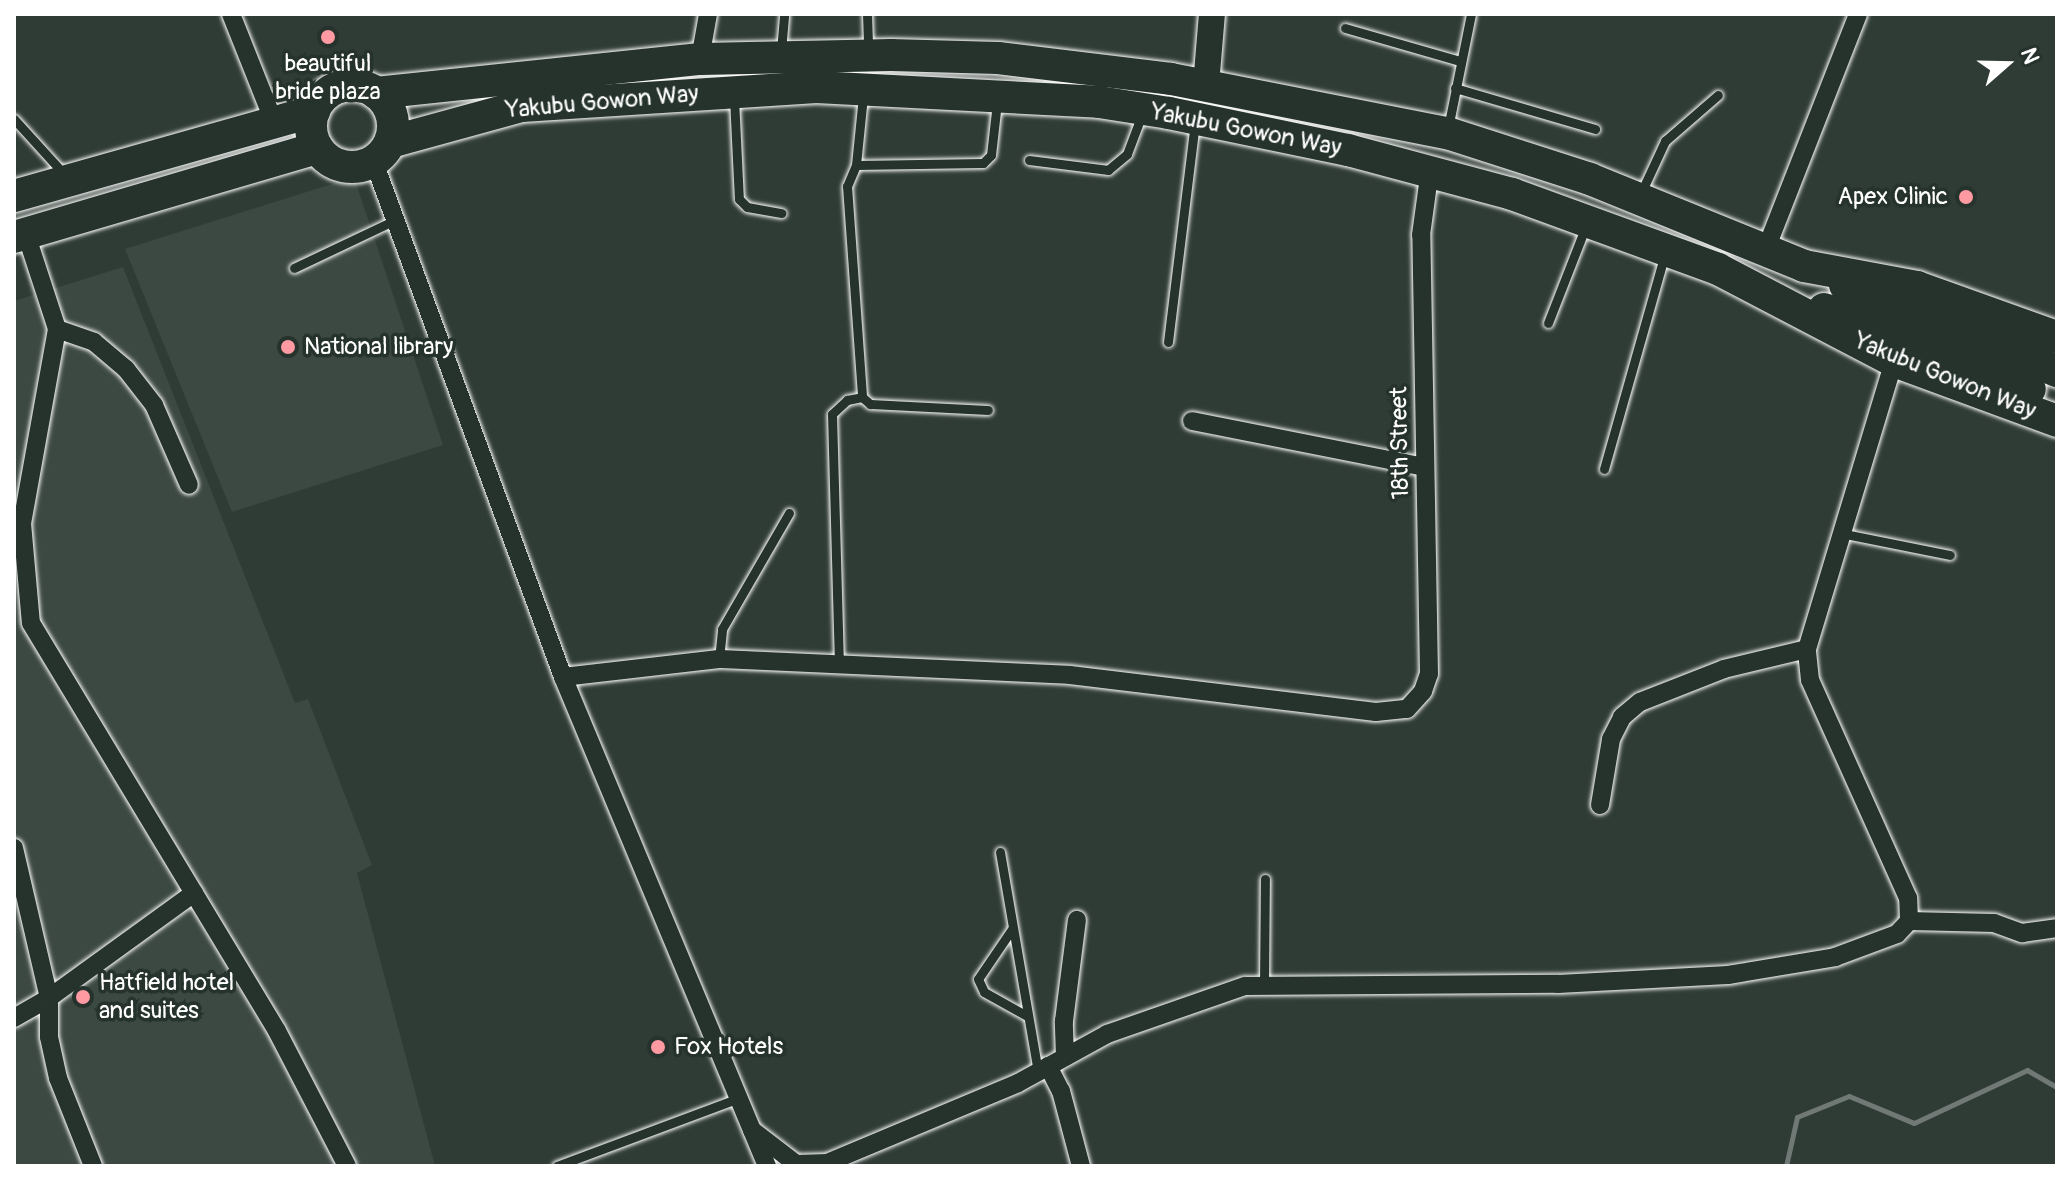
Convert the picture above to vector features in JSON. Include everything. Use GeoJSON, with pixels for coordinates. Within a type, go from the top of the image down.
{"type":"FeatureCollection","features":[{"type":"Feature","properties":{"kind":"highway","name":"Yakubu Gowon Way"},"geometry":{"type":"LineString","coordinates":[[376,93],[700,59],[781,60],[868,56],[998,58],[1206,85],[1447,133],[1638,198],[1804,266],[1917,287],[2057,337]]}},
{"type":"Feature","properties":{"kind":"highway"},"geometry":{"type":"LineString","coordinates":[[14,196],[314,111],[336,89],[357,86],[376,93],[390,110],[382,152],[349,168],[326,158],[317,148],[311,123],[314,111]]}},
{"type":"Feature","properties":{"kind":"highway","name":"Yakubu Gowon Way"},"geometry":{"type":"LineString","coordinates":[[382,152],[522,106],[733,91],[864,88],[1144,109],[1430,169],[1587,221],[1771,293],[1894,361],[2057,421]]}},
{"type":"Feature","properties":{"kind":"highway"},"geometry":{"type":"LineString","coordinates":[[20,236],[317,148]]}},
{"type":"Feature","properties":{"kind":"highway"},"geometry":{"type":"LineString","coordinates":[[1804,266],[2057,371]]}},
{"type":"Feature","properties":{"kind":"highway"},"geometry":{"type":"LineString","coordinates":[[1771,293],[1872,323],[2057,400]]}},
{"type":"Feature","properties":{"kind":"highway"},"geometry":{"type":"LineString","coordinates":[[1982,393],[2057,432]]}},
{"type":"Feature","properties":{"kind":"street"},"geometry":{"type":"LineString","coordinates":[[231,14],[274,122]]}},
{"type":"Feature","properties":{"kind":"street"},"geometry":{"type":"LineString","coordinates":[[700,59],[708,14]]}},
{"type":"Feature","properties":{"kind":"street"},"geometry":{"type":"LineString","coordinates":[[1206,85],[1212,14]]}},
{"type":"Feature","properties":{"kind":"street"},"geometry":{"type":"LineString","coordinates":[[1766,249],[1858,14]]}},
{"type":"Feature","properties":{"kind":"street"},"geometry":{"type":"LineString","coordinates":[[382,152],[395,220],[563,677],[767,1166]]}},
{"type":"Feature","properties":{"kind":"street","name":"18th Street"},"geometry":{"type":"LineString","coordinates":[[839,665],[1070,675],[1376,712],[1407,709],[1423,691],[1429,674],[1421,235],[1430,169]]}},
{"type":"Feature","properties":{"kind":"street"},"geometry":{"type":"LineString","coordinates":[[14,551],[22,523],[57,329],[20,236]]}},
{"type":"Feature","properties":{"kind":"street"},"geometry":{"type":"LineString","coordinates":[[57,329],[94,342],[126,369],[154,405],[189,485]]}},
{"type":"Feature","properties":{"kind":"street"},"geometry":{"type":"LineString","coordinates":[[752,1130],[796,1165],[827,1163],[1043,1069],[1107,1034],[1215,993],[1264,985],[1558,984],[1728,975],[1835,957],[1897,934],[1909,921],[1908,898],[1810,680],[1807,649],[1894,361]]}},
{"type":"Feature","properties":{"kind":"street"},"geometry":{"type":"LineString","coordinates":[[1192,421],[1424,467]]}},
{"type":"Feature","properties":{"kind":"street"},"geometry":{"type":"LineString","coordinates":[[22,523],[31,623],[277,1031],[347,1166]]}},
{"type":"Feature","properties":{"kind":"street"},"geometry":{"type":"LineString","coordinates":[[1600,805],[1611,739],[1622,717],[1640,702],[1724,669],[1807,649]]}},
{"type":"Feature","properties":{"kind":"street"},"geometry":{"type":"LineString","coordinates":[[563,677],[719,659],[839,665]]}},
{"type":"Feature","properties":{"kind":"street"},"geometry":{"type":"LineString","coordinates":[[14,848],[49,998],[49,1037],[58,1078],[93,1166]]}},
{"type":"Feature","properties":{"kind":"street"},"geometry":{"type":"LineString","coordinates":[[14,1018],[49,998],[194,893]]}},
{"type":"Feature","properties":{"kind":"street"},"geometry":{"type":"LineString","coordinates":[[1065,1057],[1064,1021],[1077,920]]}},
{"type":"Feature","properties":{"kind":"street"},"geometry":{"type":"LineString","coordinates":[[1909,921],[1994,923],[2022,933],[2057,928]]}},
{"type":"Feature","properties":{"kind":"street"},"geometry":{"type":"LineString","coordinates":[[1043,1069],[1061,1091],[1081,1166]]}},
{"type":"Feature","properties":{"kind":"street"},"geometry":{"type":"LineString","coordinates":[[752,1130],[755,1166]]}},
{"type":"Feature","properties":{"kind":"lane"},"geometry":{"type":"LineString","coordinates":[[781,60],[784,14]]}},
{"type":"Feature","properties":{"kind":"lane"},"geometry":{"type":"LineString","coordinates":[[867,14],[868,56]]}},
{"type":"Feature","properties":{"kind":"lane"},"geometry":{"type":"LineString","coordinates":[[1447,133],[1471,14]]}},
{"type":"Feature","properties":{"kind":"lane"},"geometry":{"type":"LineString","coordinates":[[1345,28],[1460,61]]}},
{"type":"Feature","properties":{"kind":"lane"},"geometry":{"type":"LineString","coordinates":[[864,88],[856,165],[847,186],[862,397],[870,404],[988,410]]}},
{"type":"Feature","properties":{"kind":"lane"},"geometry":{"type":"LineString","coordinates":[[1455,88],[1595,129]]}},
{"type":"Feature","properties":{"kind":"lane"},"geometry":{"type":"LineString","coordinates":[[733,91],[739,199],[747,207],[781,213]]}},
{"type":"Feature","properties":{"kind":"lane"},"geometry":{"type":"LineString","coordinates":[[1638,198],[1665,141],[1718,95]]}},
{"type":"Feature","properties":{"kind":"lane"},"geometry":{"type":"LineString","coordinates":[[856,165],[983,163],[991,155],[997,97]]}},
{"type":"Feature","properties":{"kind":"lane"},"geometry":{"type":"LineString","coordinates":[[1029,160],[1108,170],[1127,154],[1144,109]]}},
{"type":"Feature","properties":{"kind":"lane"},"geometry":{"type":"LineString","coordinates":[[14,119],[70,181]]}},
{"type":"Feature","properties":{"kind":"lane"},"geometry":{"type":"LineString","coordinates":[[1168,342],[1196,120]]}},
{"type":"Feature","properties":{"kind":"lane"},"geometry":{"type":"LineString","coordinates":[[294,268],[395,220]]}},
{"type":"Feature","properties":{"kind":"lane"},"geometry":{"type":"LineString","coordinates":[[1548,323],[1587,221]]}},
{"type":"Feature","properties":{"kind":"lane"},"geometry":{"type":"LineString","coordinates":[[1604,469],[1666,250]]}},
{"type":"Feature","properties":{"kind":"lane"},"geometry":{"type":"LineString","coordinates":[[839,665],[832,414],[847,400],[862,397]]}},
{"type":"Feature","properties":{"kind":"lane"},"geometry":{"type":"LineString","coordinates":[[719,659],[722,629],[789,513]]}},
{"type":"Feature","properties":{"kind":"lane"},"geometry":{"type":"LineString","coordinates":[[1840,533],[1950,555]]}},
{"type":"Feature","properties":{"kind":"lane"},"geometry":{"type":"LineString","coordinates":[[1000,852],[1027,1016],[1043,1069]]}},
{"type":"Feature","properties":{"kind":"lane"},"geometry":{"type":"LineString","coordinates":[[1264,985],[1265,879]]}},
{"type":"Feature","properties":{"kind":"lane"},"geometry":{"type":"LineString","coordinates":[[1012,929],[978,979],[984,992],[1027,1016]]}},
{"type":"Feature","properties":{"kind":"lane"},"geometry":{"type":"LineString","coordinates":[[557,1166],[739,1098]]}},
{"type":"Feature","properties":{"kind":"shaded area","name":"National library"},"geometry":{"type":"Polygon","coordinates":[[[354,177],[443,445],[232,512],[125,249],[354,177]]]}},
{"type":"Feature","properties":{"kind":"shaded area"},"geometry":{"type":"Polygon","coordinates":[[[123,267],[295,703],[308,699],[372,865],[357,873],[435,1166],[14,1166],[14,301],[123,267]]]}},
{"type":"Feature","properties":{"kind":"waterway"},"geometry":{"type":"LineString","coordinates":[[1786,1166],[1797,1117],[1849,1096],[1914,1123],[2027,1070],[2057,1087]]}},
{"type":"Feature","properties":{"kind":"place","name":"beautiful bride plaza"},"geometry":{"type":"Point","coordinates":[328,37]}},
{"type":"Feature","properties":{"kind":"place","name":"Apex Clinic"},"geometry":{"type":"Point","coordinates":[1966,197]}},
{"type":"Feature","properties":{"kind":"place","name":"National library"},"geometry":{"type":"Point","coordinates":[288,347]}},
{"type":"Feature","properties":{"kind":"place","name":"Hatfield hotel and suites"},"geometry":{"type":"Point","coordinates":[83,997]}},
{"type":"Feature","properties":{"kind":"place","name":"Fox Hotels"},"geometry":{"type":"Point","coordinates":[658,1047]}}]}
